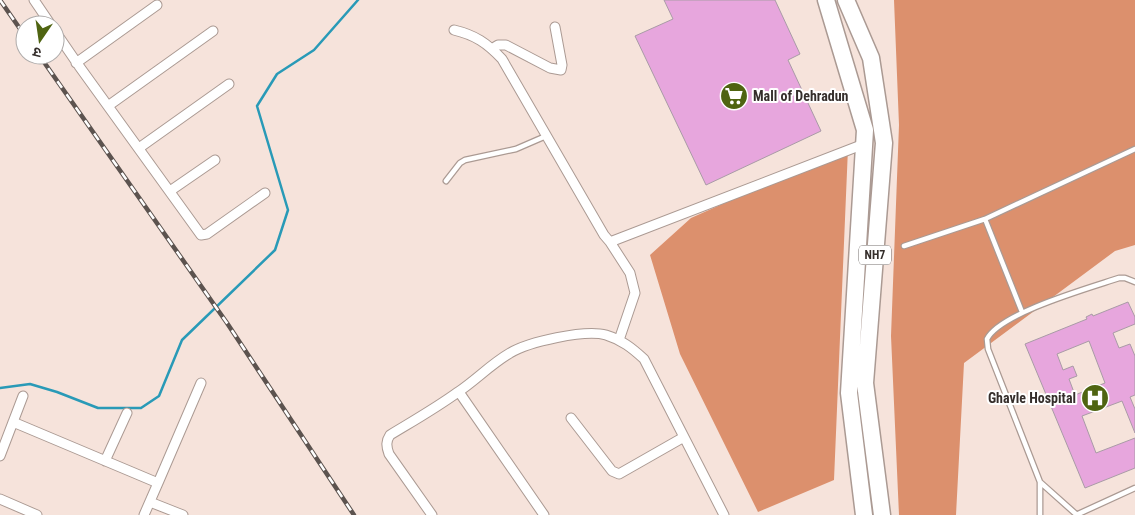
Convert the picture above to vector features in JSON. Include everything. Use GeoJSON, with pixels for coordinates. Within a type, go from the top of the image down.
{"type":"FeatureCollection","features":[{"type":"Feature","properties":{"kind":"highway","name":"NH7"},"geometry":{"type":"LineString","coordinates":[[826,0],[865,130],[849,393],[864,515]]}},
{"type":"Feature","properties":{"kind":"highway","name":"NH7"},"geometry":{"type":"LineString","coordinates":[[846,0],[871,58],[884,143],[865,383],[882,515]]}},
{"type":"Feature","properties":{"kind":"street"},"geometry":{"type":"LineString","coordinates":[[34,0],[44,15]]}},
{"type":"Feature","properties":{"kind":"street"},"geometry":{"type":"LineString","coordinates":[[76,63],[157,5]]}},
{"type":"Feature","properties":{"kind":"street"},"geometry":{"type":"LineString","coordinates":[[493,48],[506,45],[550,68],[561,70],[562,65],[555,28]]}},
{"type":"Feature","properties":{"kind":"street"},"geometry":{"type":"LineString","coordinates":[[108,106],[213,30]]}},
{"type":"Feature","properties":{"kind":"street"},"geometry":{"type":"LineString","coordinates":[[454,30],[473,35],[493,48],[502,59],[604,235],[630,273],[634,293],[619,340]]}},
{"type":"Feature","properties":{"kind":"street"},"geometry":{"type":"LineString","coordinates":[[65,46],[170,191],[197,232],[204,235],[265,193]]}},
{"type":"Feature","properties":{"kind":"street"},"geometry":{"type":"LineString","coordinates":[[139,148],[230,84]]}},
{"type":"Feature","properties":{"kind":"street"},"geometry":{"type":"LineString","coordinates":[[610,242],[864,144]]}},
{"type":"Feature","properties":{"kind":"street"},"geometry":{"type":"LineString","coordinates":[[170,191],[215,160]]}},
{"type":"Feature","properties":{"kind":"street"},"geometry":{"type":"LineString","coordinates":[[432,515],[389,454],[387,440],[390,434],[459,392],[496,362],[523,347],[584,334],[604,334],[619,340],[629,345],[644,360],[724,515]]}},
{"type":"Feature","properties":{"kind":"street"},"geometry":{"type":"LineString","coordinates":[[144,515],[201,383]]}},
{"type":"Feature","properties":{"kind":"street"},"geometry":{"type":"LineString","coordinates":[[459,392],[544,515]]}},
{"type":"Feature","properties":{"kind":"street"},"geometry":{"type":"LineString","coordinates":[[0,456],[23,396]]}},
{"type":"Feature","properties":{"kind":"street"},"geometry":{"type":"LineString","coordinates":[[105,461],[126,413]]}},
{"type":"Feature","properties":{"kind":"street"},"geometry":{"type":"LineString","coordinates":[[571,418],[612,471],[619,474],[684,436]]}},
{"type":"Feature","properties":{"kind":"street"},"geometry":{"type":"LineString","coordinates":[[13,422],[158,483]]}},
{"type":"Feature","properties":{"kind":"street"},"geometry":{"type":"LineString","coordinates":[[0,499],[37,515]]}},
{"type":"Feature","properties":{"kind":"street"},"geometry":{"type":"LineString","coordinates":[[150,502],[183,515]]}},
{"type":"Feature","properties":{"kind":"lane"},"geometry":{"type":"LineString","coordinates":[[446,181],[464,160],[493,155],[546,136]]}},
{"type":"Feature","properties":{"kind":"lane"},"geometry":{"type":"LineString","coordinates":[[904,246],[985,219],[1135,149]]}},
{"type":"Feature","properties":{"kind":"lane"},"geometry":{"type":"LineString","coordinates":[[985,219],[1022,312]]}},
{"type":"Feature","properties":{"kind":"lane"},"geometry":{"type":"LineString","coordinates":[[1040,515],[1040,482],[986,344],[986,339],[991,332],[1022,312],[1119,278],[1135,282]]}},
{"type":"Feature","properties":{"kind":"lane"},"geometry":{"type":"LineString","coordinates":[[1040,482],[1077,515],[1135,488]]}},
{"type":"Feature","properties":{"kind":"shaded area"},"geometry":{"type":"Polygon","coordinates":[[[894,0],[1135,0],[1135,245],[1115,251],[964,363],[956,515],[899,515],[891,336],[899,125],[894,0]]]}},
{"type":"Feature","properties":{"kind":"shaded area"},"geometry":{"type":"Polygon","coordinates":[[[848,148],[834,480],[758,512],[680,354],[650,255],[691,218],[848,148]]]}},
{"type":"Feature","properties":{"kind":"building","name":"Mall of Dehradun"},"geometry":{"type":"Polygon","coordinates":[[[664,0],[775,0],[800,54],[788,60],[821,131],[706,185],[635,36],[673,19],[664,0]]]}},
{"type":"Feature","properties":{"kind":"building"},"geometry":{"type":"Polygon","coordinates":[[[1128,302],[1135,317],[1135,324],[1113,333],[1119,348],[1130,344],[1135,356],[1135,395],[1130,397],[1135,409],[1135,433],[1122,401],[1082,416],[1096,453],[1135,438],[1135,468],[1085,488],[1025,344],[1087,319],[1086,317],[1092,314],[1093,316],[1128,302]],[[1089,341],[1057,354],[1063,370],[1073,366],[1077,376],[1069,379],[1075,395],[1105,383],[1089,341]]]}},
{"type":"Feature","properties":{"kind":"waterway"},"geometry":{"type":"LineString","coordinates":[[0,388],[30,384],[98,408],[141,408],[159,396],[182,340],[275,250],[288,210],[257,106],[277,74],[314,50],[358,0]]}},
{"type":"Feature","properties":{"kind":"railway"},"geometry":{"type":"LineString","coordinates":[[0,0],[15,22]]}},
{"type":"Feature","properties":{"kind":"railway"},"geometry":{"type":"LineString","coordinates":[[46,65],[227,323],[354,515]]}},
{"type":"Feature","properties":{"kind":"place","name":"Mall of Dehradun"},"geometry":{"type":"Point","coordinates":[734,96]}},
{"type":"Feature","properties":{"kind":"place","name":"Ghavle Hospital"},"geometry":{"type":"Point","coordinates":[1095,398]}}]}
